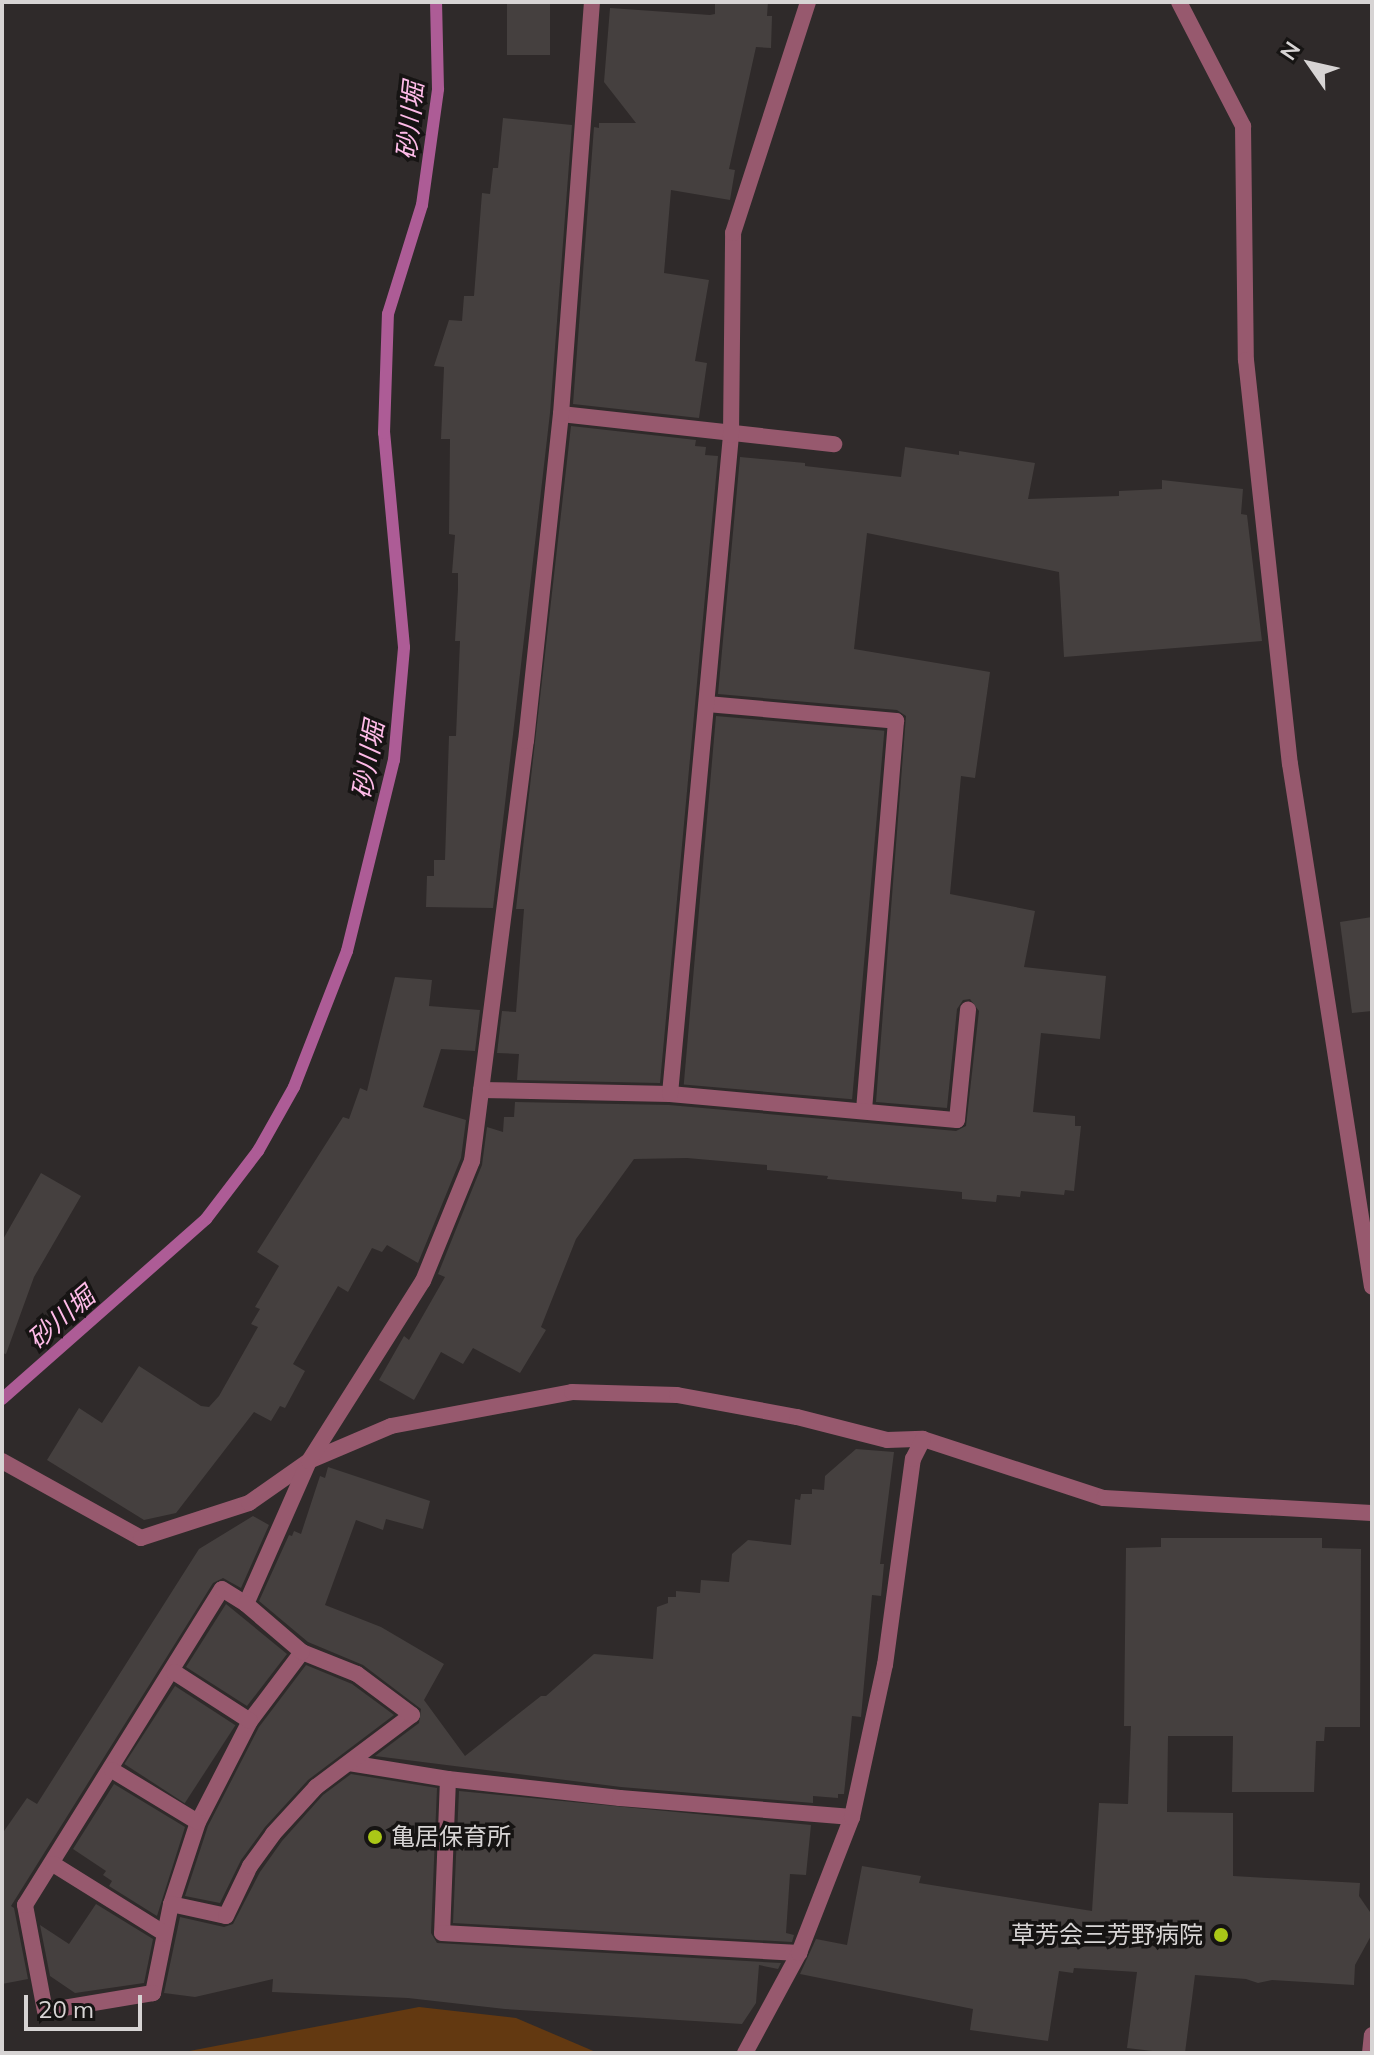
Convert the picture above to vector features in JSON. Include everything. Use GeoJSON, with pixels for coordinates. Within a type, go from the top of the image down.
{"type":"FeatureCollection","features":[{"type":"Feature","properties":{"kind":"street"},"geometry":{"type":"LineString","coordinates":[[246,1604],[309,1461],[423,1281],[472,1161],[526,741],[561,414],[592,2]]}},
{"type":"Feature","properties":{"kind":"street"},"geometry":{"type":"LineString","coordinates":[[670,1094],[731,435],[733,233],[808,2]]}},
{"type":"Feature","properties":{"kind":"street"},"geometry":{"type":"LineString","coordinates":[[1179,2],[1243,126],[1246,360],[1290,764],[1372,1287]]}},
{"type":"Feature","properties":{"kind":"street"},"geometry":{"type":"LineString","coordinates":[[561,414],[834,444]]}},
{"type":"Feature","properties":{"kind":"street"},"geometry":{"type":"LineString","coordinates":[[707,704],[896,721],[864,1110]]}},
{"type":"Feature","properties":{"kind":"street"},"geometry":{"type":"LineString","coordinates":[[481,1090],[670,1094],[957,1120],[968,1010]]}},
{"type":"Feature","properties":{"kind":"street"},"geometry":{"type":"LineString","coordinates":[[2,1461],[141,1538],[249,1503],[309,1461],[391,1426],[572,1392],[677,1395],[797,1417],[887,1440],[923,1439],[1104,1498],[1372,1513]]}},
{"type":"Feature","properties":{"kind":"street"},"geometry":{"type":"LineString","coordinates":[[745,2053],[799,1953],[852,1817],[885,1665],[913,1459],[923,1439]]}},
{"type":"Feature","properties":{"kind":"street"},"geometry":{"type":"LineString","coordinates":[[171,1904],[226,1916],[250,1866],[273,1834],[316,1787],[412,1715],[357,1674],[302,1652],[246,1604],[222,1589],[174,1672],[25,1905],[45,2011],[153,1993],[171,1904],[198,1822],[250,1721],[302,1652]]}},
{"type":"Feature","properties":{"kind":"street"},"geometry":{"type":"LineString","coordinates":[[174,1672],[250,1721]]}},
{"type":"Feature","properties":{"kind":"street"},"geometry":{"type":"LineString","coordinates":[[349,1763],[448,1779],[852,1817]]}},
{"type":"Feature","properties":{"kind":"street"},"geometry":{"type":"LineString","coordinates":[[112,1770],[198,1822]]}},
{"type":"Feature","properties":{"kind":"street"},"geometry":{"type":"LineString","coordinates":[[448,1779],[442,1933],[799,1953]]}},
{"type":"Feature","properties":{"kind":"street"},"geometry":{"type":"LineString","coordinates":[[53,1864],[164,1933]]}},
{"type":"Feature","properties":{"kind":"street"},"geometry":{"type":"LineString","coordinates":[[1370,2053],[1372,2035]]}},
{"type":"Feature","properties":{"kind":"shaded area"},"geometry":{"type":"Polygon","coordinates":[[[419,2007],[516,2018],[598,2053],[179,2053],[419,2007]]]}},
{"type":"Feature","properties":{"kind":"building"},"geometry":{"type":"Polygon","coordinates":[[[507,2],[550,2],[550,55],[507,55],[507,2]]]}},
{"type":"Feature","properties":{"kind":"building"},"geometry":{"type":"Polygon","coordinates":[[[715,2],[768,2],[767,16],[772,16],[771,48],[756,47],[729,169],[735,170],[730,200],[671,190],[664,273],[709,280],[695,361],[707,363],[699,418],[573,404],[594,127],[599,128],[599,123],[636,123],[604,82],[610,8],[710,15],[715,14],[715,2]]]}},
{"type":"Feature","properties":{"kind":"building"},"geometry":{"type":"Polygon","coordinates":[[[503,118],[572,125],[550,413],[493,908],[426,907],[427,876],[434,876],[434,860],[445,860],[449,736],[456,736],[460,641],[455,641],[458,573],[452,573],[455,535],[449,534],[450,439],[441,439],[444,367],[434,366],[449,320],[462,321],[464,296],[474,296],[482,193],[490,194],[493,168],[498,168],[503,118]]]}},
{"type":"Feature","properties":{"kind":"building"},"geometry":{"type":"Polygon","coordinates":[[[571,426],[696,440],[695,446],[706,447],[705,455],[718,456],[660,1083],[517,1080],[519,1054],[497,1053],[502,1011],[516,1012],[524,909],[516,909],[571,426]]]}},
{"type":"Feature","properties":{"kind":"building"},"geometry":{"type":"Polygon","coordinates":[[[905,447],[959,455],[959,451],[1035,463],[1028,499],[1119,496],[1119,491],[1162,489],[1162,480],[1243,489],[1241,514],[1247,515],[1262,641],[1064,657],[1059,572],[867,533],[854,649],[990,672],[975,778],[961,776],[950,894],[1035,911],[1024,967],[1106,976],[1100,1039],[1041,1033],[1033,1112],[1075,1116],[1075,1126],[1081,1126],[1074,1191],[1065,1190],[1064,1195],[1021,1191],[1020,1197],[997,1195],[996,1202],[962,1199],[962,1192],[767,1170],[767,1165],[687,1158],[634,1159],[576,1239],[541,1327],[546,1330],[520,1373],[473,1348],[463,1364],[441,1352],[414,1400],[379,1380],[404,1336],[409,1340],[445,1277],[438,1274],[482,1165],[487,1127],[503,1132],[504,1117],[514,1117],[515,1102],[669,1105],[956,1131],[966,1126],[979,1011],[970,999],[963,1000],[957,1009],[947,1108],[876,1102],[906,716],[897,710],[718,694],[740,457],[901,477],[905,447]]]}},
{"type":"Feature","properties":{"kind":"building"},"geometry":{"type":"Polygon","coordinates":[[[716,716],[884,731],[852,1099],[684,1085],[716,716]]]}},
{"type":"Feature","properties":{"kind":"building"},"geometry":{"type":"Polygon","coordinates":[[[1372,917],[1372,1011],[1352,1013],[1340,922],[1372,917]]]}},
{"type":"Feature","properties":{"kind":"building"},"geometry":{"type":"Polygon","coordinates":[[[395,977],[432,980],[429,1006],[480,1010],[475,1051],[441,1049],[423,1107],[466,1120],[461,1158],[418,1263],[387,1245],[382,1252],[372,1248],[348,1292],[338,1286],[293,1364],[305,1371],[285,1408],[280,1406],[271,1421],[254,1412],[176,1513],[144,1520],[47,1460],[79,1408],[102,1423],[139,1366],[201,1406],[209,1407],[219,1396],[258,1327],[251,1324],[260,1309],[255,1307],[279,1266],[257,1252],[343,1117],[349,1119],[360,1088],[367,1091],[395,977]]]}},
{"type":"Feature","properties":{"kind":"building"},"geometry":{"type":"Polygon","coordinates":[[[41,1173],[81,1196],[34,1277],[6,1354],[2,1353],[2,1241],[41,1173]]]}},
{"type":"Feature","properties":{"kind":"building"},"geometry":{"type":"Polygon","coordinates":[[[856,1449],[894,1452],[880,1564],[884,1564],[881,1596],[872,1595],[861,1717],[852,1716],[844,1794],[838,1794],[838,1798],[813,1796],[813,1803],[621,1787],[375,1756],[419,1723],[421,1709],[363,1665],[308,1642],[259,1601],[289,1535],[292,1536],[294,1531],[301,1534],[320,1476],[325,1478],[328,1467],[430,1501],[423,1529],[386,1519],[383,1530],[356,1520],[325,1605],[381,1627],[444,1664],[424,1700],[465,1756],[541,1696],[546,1696],[594,1654],[653,1659],[657,1607],[668,1603],[668,1597],[676,1597],[676,1591],[700,1593],[701,1580],[729,1582],[732,1554],[748,1540],[791,1545],[795,1499],[800,1500],[801,1494],[812,1494],[812,1489],[824,1490],[825,1476],[856,1449]]]}},
{"type":"Feature","properties":{"kind":"building"},"geometry":{"type":"Polygon","coordinates":[[[253,1516],[269,1525],[241,1588],[223,1578],[213,1583],[11,1906],[14,1908],[28,1979],[2,1984],[2,1834],[27,1798],[37,1804],[199,1549],[253,1516]]]}},
{"type":"Feature","properties":{"kind":"building"},"geometry":{"type":"Polygon","coordinates":[[[1161,1538],[1322,1538],[1322,1548],[1361,1549],[1360,1727],[1325,1727],[1324,1741],[1316,1741],[1314,1792],[1232,1792],[1233,1736],[1168,1736],[1167,1812],[1233,1813],[1233,1876],[1360,1883],[1359,1896],[1370,1912],[1372,1934],[1355,1965],[1354,1985],[1272,1980],[1258,1983],[1246,1979],[1195,1975],[1185,2053],[1169,2053],[1127,2048],[1137,1972],[1074,1968],[1073,1973],[1059,1971],[1048,2041],[970,2030],[973,2009],[800,1974],[816,1939],[847,1945],[862,1866],[921,1876],[919,1883],[1092,1911],[1099,1803],[1128,1804],[1131,1726],[1124,1726],[1126,1548],[1161,1547],[1161,1538]]]}},
{"type":"Feature","properties":{"kind":"building"},"geometry":{"type":"Polygon","coordinates":[[[226,1604],[287,1654],[247,1706],[186,1667],[226,1604]]]}},
{"type":"Feature","properties":{"kind":"building"},"geometry":{"type":"Polygon","coordinates":[[[306,1665],[352,1684],[394,1715],[308,1780],[265,1827],[241,1860],[220,1903],[185,1896],[208,1826],[259,1727],[306,1665]]]}},
{"type":"Feature","properties":{"kind":"building"},"geometry":{"type":"Polygon","coordinates":[[[175,1686],[235,1725],[185,1803],[124,1764],[175,1686]]]}},
{"type":"Feature","properties":{"kind":"building"},"geometry":{"type":"Polygon","coordinates":[[[351,1774],[437,1788],[431,1933],[437,1943],[781,1963],[778,1969],[759,1965],[756,2003],[742,2024],[505,2009],[408,1998],[272,1992],[273,1979],[195,1997],[164,1993],[180,1917],[224,1927],[233,1924],[260,1872],[282,1841],[323,1795],[351,1774]]]}},
{"type":"Feature","properties":{"kind":"building"},"geometry":{"type":"Polygon","coordinates":[[[114,1784],[185,1827],[157,1916],[109,1886],[112,1881],[103,1875],[106,1871],[73,1849],[114,1784]]]}},
{"type":"Feature","properties":{"kind":"building"},"geometry":{"type":"Polygon","coordinates":[[[459,1791],[811,1825],[806,1875],[790,1874],[786,1933],[794,1935],[792,1942],[453,1923],[459,1791]]]}},
{"type":"Feature","properties":{"kind":"building"},"geometry":{"type":"Polygon","coordinates":[[[96,1904],[153,1939],[144,1983],[75,1993],[50,1976],[40,1925],[69,1944],[96,1904]]]}},
{"type":"Feature","properties":{"kind":"waterway","name":"砂川堀"},"geometry":{"type":"LineString","coordinates":[[2,1399],[206,1219],[258,1151],[294,1087],[347,951],[394,760],[404,647],[384,433],[388,314],[422,205],[438,89],[436,2]]}},
{"type":"Feature","properties":{"kind":"place","name":"亀居保育所"},"geometry":{"type":"Point","coordinates":[375,1837]}},
{"type":"Feature","properties":{"kind":"place","name":"草芳会三芳野病院"},"geometry":{"type":"Point","coordinates":[1221,1935]}}]}
